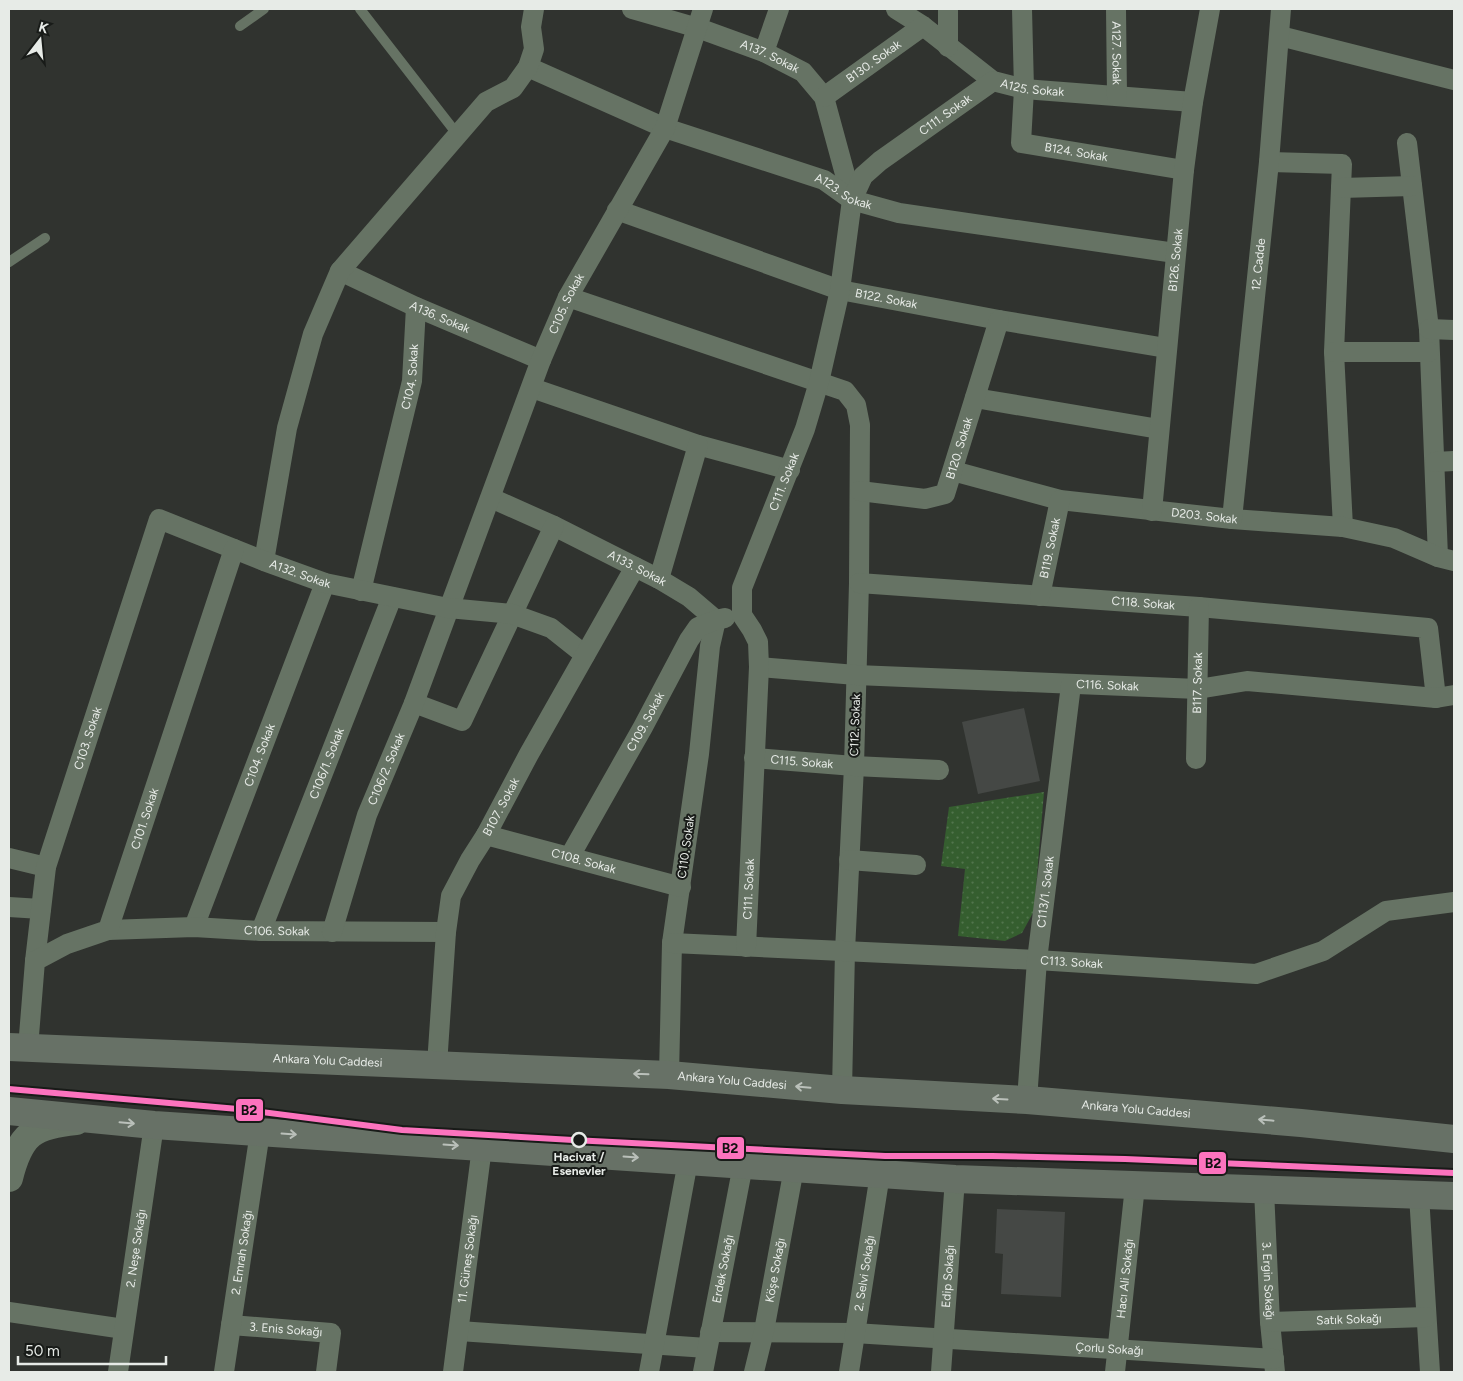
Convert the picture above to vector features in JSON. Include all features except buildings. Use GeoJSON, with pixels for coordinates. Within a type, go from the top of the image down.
{"type":"FeatureCollection","features":[{"type":"Feature","properties":{"kind":"highway","name":"Ankara Yolu Caddesi"},"geometry":{"type":"LineString","coordinates":[[19,1047],[669,1075],[842,1090],[1027,1100],[1301,1123],[1454,1139]]}},
{"type":"Feature","properties":{"kind":"highway"},"geometry":{"type":"LineString","coordinates":[[9,1111],[154,1125],[955,1179],[1454,1196]]}},
{"type":"Feature","properties":{"kind":"highway"},"geometry":{"type":"LineString","coordinates":[[1301,1123],[1454,1123]]}},
{"type":"Feature","properties":{"kind":"main road"},"geometry":{"type":"LineString","coordinates":[[9,1178],[21,1145],[32,1131],[57,1123],[93,1120]]}},
{"type":"Feature","properties":{"kind":"street"},"geometry":{"type":"LineString","coordinates":[[264,561],[287,428],[313,334],[340,271],[486,102],[513,88],[528,67],[534,49],[531,27],[534,9]]}},
{"type":"Feature","properties":{"kind":"street","name":"A137. Sokak"},"geometry":{"type":"LineString","coordinates":[[632,9],[698,28],[764,52],[802,72],[824,97],[852,200]]}},
{"type":"Feature","properties":{"kind":"street","name":"C105. Sokak"},"geometry":{"type":"LineString","coordinates":[[448,608],[491,498],[541,360],[568,298],[664,128],[703,9]]}},
{"type":"Feature","properties":{"kind":"street"},"geometry":{"type":"LineString","coordinates":[[764,52],[779,9]]}},
{"type":"Feature","properties":{"kind":"street","name":"A125. Sokak"},"geometry":{"type":"LineString","coordinates":[[896,9],[923,26],[992,81],[1024,89],[1193,102]]}},
{"type":"Feature","properties":{"kind":"street"},"geometry":{"type":"LineString","coordinates":[[948,9],[948,46]]}},
{"type":"Feature","properties":{"kind":"street"},"geometry":{"type":"LineString","coordinates":[[1022,9],[1024,89]]}},
{"type":"Feature","properties":{"kind":"street","name":"A127. Sokak"},"geometry":{"type":"LineString","coordinates":[[1116,9],[1117,96]]}},
{"type":"Feature","properties":{"kind":"street","name":"B126. Sokak"},"geometry":{"type":"LineString","coordinates":[[1152,511],[1184,170],[1193,102],[1210,9]]}},
{"type":"Feature","properties":{"kind":"street","name":"12. Cadde"},"geometry":{"type":"LineString","coordinates":[[1232,519],[1269,162],[1281,9]]}},
{"type":"Feature","properties":{"kind":"street","name":"B130. Sokak"},"geometry":{"type":"LineString","coordinates":[[824,97],[923,26]]}},
{"type":"Feature","properties":{"kind":"street"},"geometry":{"type":"LineString","coordinates":[[1280,36],[1454,80]]}},
{"type":"Feature","properties":{"kind":"street","name":"A123. Sokak"},"geometry":{"type":"LineString","coordinates":[[528,67],[664,128],[824,180],[852,200],[899,213],[1175,253]]}},
{"type":"Feature","properties":{"kind":"street","name":"C111. Sokak"},"geometry":{"type":"LineString","coordinates":[[746,947],[759,667],[758,642],[742,615],[742,588],[790,470],[819,382],[840,290],[852,200],[863,176],[880,161],[992,81]]}},
{"type":"Feature","properties":{"kind":"street","name":"B124. Sokak"},"geometry":{"type":"LineString","coordinates":[[1024,89],[1021,143],[1184,170]]}},
{"type":"Feature","properties":{"kind":"street"},"geometry":{"type":"LineString","coordinates":[[1407,143],[1429,329],[1429,352],[1445,461],[1446,559]]}},
{"type":"Feature","properties":{"kind":"street"},"geometry":{"type":"LineString","coordinates":[[1269,162],[1342,164],[1334,352],[1343,527]]}},
{"type":"Feature","properties":{"kind":"street"},"geometry":{"type":"LineString","coordinates":[[1341,188],[1412,186]]}},
{"type":"Feature","properties":{"kind":"street","name":"B122. Sokak"},"geometry":{"type":"LineString","coordinates":[[617,210],[840,290],[999,320],[1166,348]]}},
{"type":"Feature","properties":{"kind":"street","name":"A136. Sokak"},"geometry":{"type":"LineString","coordinates":[[340,271],[416,307],[541,360]]}},
{"type":"Feature","properties":{"kind":"street","name":"C112. Sokak"},"geometry":{"type":"LineString","coordinates":[[568,298],[845,391],[856,405],[860,425],[859,583],[854,766],[845,951],[842,1090]]}},
{"type":"Feature","properties":{"kind":"street","name":"C104. Sokak"},"geometry":{"type":"LineString","coordinates":[[361,591],[412,381],[416,307]]}},
{"type":"Feature","properties":{"kind":"street","name":"B120. Sokak"},"geometry":{"type":"LineString","coordinates":[[860,491],[925,499],[945,494],[999,320]]}},
{"type":"Feature","properties":{"kind":"street"},"geometry":{"type":"LineString","coordinates":[[1429,329],[1454,330]]}},
{"type":"Feature","properties":{"kind":"street"},"geometry":{"type":"LineString","coordinates":[[1334,352],[1429,352]]}},
{"type":"Feature","properties":{"kind":"street"},"geometry":{"type":"LineString","coordinates":[[532,388],[698,445],[790,470]]}},
{"type":"Feature","properties":{"kind":"street"},"geometry":{"type":"LineString","coordinates":[[975,398],[1159,429]]}},
{"type":"Feature","properties":{"kind":"street"},"geometry":{"type":"LineString","coordinates":[[658,579],[698,445]]}},
{"type":"Feature","properties":{"kind":"street","name":"D203. Sokak"},"geometry":{"type":"LineString","coordinates":[[953,471],[1060,500],[1232,519],[1343,527],[1394,538],[1446,559]]}},
{"type":"Feature","properties":{"kind":"street","name":"A133. Sokak"},"geometry":{"type":"LineString","coordinates":[[491,498],[554,526],[658,579],[689,597],[716,620]]}},
{"type":"Feature","properties":{"kind":"street","name":"B119. Sokak"},"geometry":{"type":"LineString","coordinates":[[1040,596],[1060,500]]}},
{"type":"Feature","properties":{"kind":"street","name":"A132. Sokak"},"geometry":{"type":"LineString","coordinates":[[159,519],[325,583],[448,608]]}},
{"type":"Feature","properties":{"kind":"street","name":"C103. Sokak"},"geometry":{"type":"LineString","coordinates":[[35,961],[46,867],[159,519]]}},
{"type":"Feature","properties":{"kind":"street"},"geometry":{"type":"LineString","coordinates":[[414,703],[462,721],[554,526]]}},
{"type":"Feature","properties":{"kind":"street","name":"C101. Sokak"},"geometry":{"type":"LineString","coordinates":[[108,930],[234,549]]}},
{"type":"Feature","properties":{"kind":"street","name":"B107. Sokak"},"geometry":{"type":"LineString","coordinates":[[437,1065],[446,932],[451,896],[635,567]]}},
{"type":"Feature","properties":{"kind":"street","name":"C104. Sokak"},"geometry":{"type":"LineString","coordinates":[[194,927],[325,583]]}},
{"type":"Feature","properties":{"kind":"street","name":"C118. Sokak"},"geometry":{"type":"LineString","coordinates":[[859,583],[1199,607],[1428,628],[1445,696]]}},
{"type":"Feature","properties":{"kind":"street","name":"C106/1. Sokak"},"geometry":{"type":"LineString","coordinates":[[261,930],[392,597]]}},
{"type":"Feature","properties":{"kind":"street","name":"B117. Sokak"},"geometry":{"type":"LineString","coordinates":[[1196,759],[1199,607]]}},
{"type":"Feature","properties":{"kind":"street"},"geometry":{"type":"LineString","coordinates":[[448,608],[512,614],[551,628],[585,655]]}},
{"type":"Feature","properties":{"kind":"street","name":"C106/2. Sokak"},"geometry":{"type":"LineString","coordinates":[[332,932],[367,815],[414,703],[448,608]]}},
{"type":"Feature","properties":{"kind":"street","name":"C109. Sokak"},"geometry":{"type":"LineString","coordinates":[[570,856],[643,727],[688,640],[698,627],[716,620],[742,615]]}},
{"type":"Feature","properties":{"kind":"street","name":"C110. Sokak"},"geometry":{"type":"LineString","coordinates":[[669,1075],[672,943],[699,754],[710,646],[716,620]]}},
{"type":"Feature","properties":{"kind":"street","name":"C116. Sokak"},"geometry":{"type":"LineString","coordinates":[[759,667],[856,675],[1198,689],[1247,680],[1445,696]]}},
{"type":"Feature","properties":{"kind":"street","name":"C113/1. Sokak"},"geometry":{"type":"LineString","coordinates":[[1027,1100],[1037,960],[1071,685]]}},
{"type":"Feature","properties":{"kind":"street","name":"C115. Sokak"},"geometry":{"type":"LineString","coordinates":[[754,758],[854,766],[939,770]]}},
{"type":"Feature","properties":{"kind":"street","name":"C108. Sokak"},"geometry":{"type":"LineString","coordinates":[[486,835],[681,887]]}},
{"type":"Feature","properties":{"kind":"street"},"geometry":{"type":"LineString","coordinates":[[9,858],[46,867]]}},
{"type":"Feature","properties":{"kind":"street"},"geometry":{"type":"LineString","coordinates":[[849,860],[916,865]]}},
{"type":"Feature","properties":{"kind":"street","name":"C113. Sokak"},"geometry":{"type":"LineString","coordinates":[[672,943],[1037,960],[1256,974],[1323,951],[1386,911],[1454,902]]}},
{"type":"Feature","properties":{"kind":"street"},"geometry":{"type":"LineString","coordinates":[[9,907],[41,910]]}},
{"type":"Feature","properties":{"kind":"street","name":"C106. Sokak"},"geometry":{"type":"LineString","coordinates":[[108,930],[194,927],[332,932],[446,932]]}},
{"type":"Feature","properties":{"kind":"street"},"geometry":{"type":"LineString","coordinates":[[19,1047],[35,961],[67,944],[108,930]]}},
{"type":"Feature","properties":{"kind":"street","name":"2. Neşe Sokağı"},"geometry":{"type":"LineString","coordinates":[[118,1372],[154,1125]]}},
{"type":"Feature","properties":{"kind":"street","name":"2. Emrah Sokağı"},"geometry":{"type":"LineString","coordinates":[[224,1372],[260,1132]]}},
{"type":"Feature","properties":{"kind":"street","name":"11. Güneş Sokağı"},"geometry":{"type":"LineString","coordinates":[[453,1372],[482,1147]]}},
{"type":"Feature","properties":{"kind":"street"},"geometry":{"type":"LineString","coordinates":[[649,1372],[688,1161]]}},
{"type":"Feature","properties":{"kind":"street","name":"Erdek Sokağı"},"geometry":{"type":"LineString","coordinates":[[703,1372],[742,1165]]}},
{"type":"Feature","properties":{"kind":"street","name":"Köşe Sokağı"},"geometry":{"type":"LineString","coordinates":[[754,1372],[764,1331],[794,1168]]}},
{"type":"Feature","properties":{"kind":"street","name":"2. Selvi Sokağı"},"geometry":{"type":"LineString","coordinates":[[849,1372],[880,1174]]}},
{"type":"Feature","properties":{"kind":"street","name":"Edip Sokağı"},"geometry":{"type":"LineString","coordinates":[[941,1372],[955,1179]]}},
{"type":"Feature","properties":{"kind":"street","name":"Hacı Ali Sokağı"},"geometry":{"type":"LineString","coordinates":[[1115,1372],[1135,1186]]}},
{"type":"Feature","properties":{"kind":"street","name":"3. Ergin Sokağı"},"geometry":{"type":"LineString","coordinates":[[1264,1190],[1270,1322],[1275,1366]]}},
{"type":"Feature","properties":{"kind":"street"},"geometry":{"type":"LineString","coordinates":[[1419,1195],[1430,1372]]}},
{"type":"Feature","properties":{"kind":"street"},"geometry":{"type":"LineString","coordinates":[[9,1312],[124,1329]]}},
{"type":"Feature","properties":{"kind":"street","name":"Satık Sokağı"},"geometry":{"type":"LineString","coordinates":[[1270,1322],[1426,1317]]}},
{"type":"Feature","properties":{"kind":"street","name":"3. Enis Sokağı"},"geometry":{"type":"LineString","coordinates":[[231,1325],[331,1333],[326,1372]]}},
{"type":"Feature","properties":{"kind":"street","name":"Çorlu Sokağı"},"geometry":{"type":"LineString","coordinates":[[459,1331],[654,1344],[708,1340],[764,1331],[854,1333],[1116,1349],[1275,1366]]}},
{"type":"Feature","properties":{"kind":"lane"},"geometry":{"type":"LineString","coordinates":[[240,26],[264,9]]}},
{"type":"Feature","properties":{"kind":"lane"},"geometry":{"type":"LineString","coordinates":[[360,9],[458,134]]}},
{"type":"Feature","properties":{"kind":"lane"},"geometry":{"type":"LineString","coordinates":[[9,262],[45,238]]}},
{"type":"Feature","properties":{"kind":"green space"},"geometry":{"type":"Polygon","coordinates":[[[1044,792],[1034,911],[1022,933],[1005,941],[958,936],[965,869],[941,866],[949,807],[1044,792]]]}},
{"type":"Feature","properties":{"kind":"transit line","name":"B2"},"geometry":{"type":"LineString","coordinates":[[9,1089],[238,1109],[402,1130],[573,1140],[885,1156],[1125,1159],[1454,1173]]}},
{"type":"Feature","properties":{"kind":"place","name":"Hacivat / Esenevler"},"geometry":{"type":"Point","coordinates":[579,1140]}}]}
